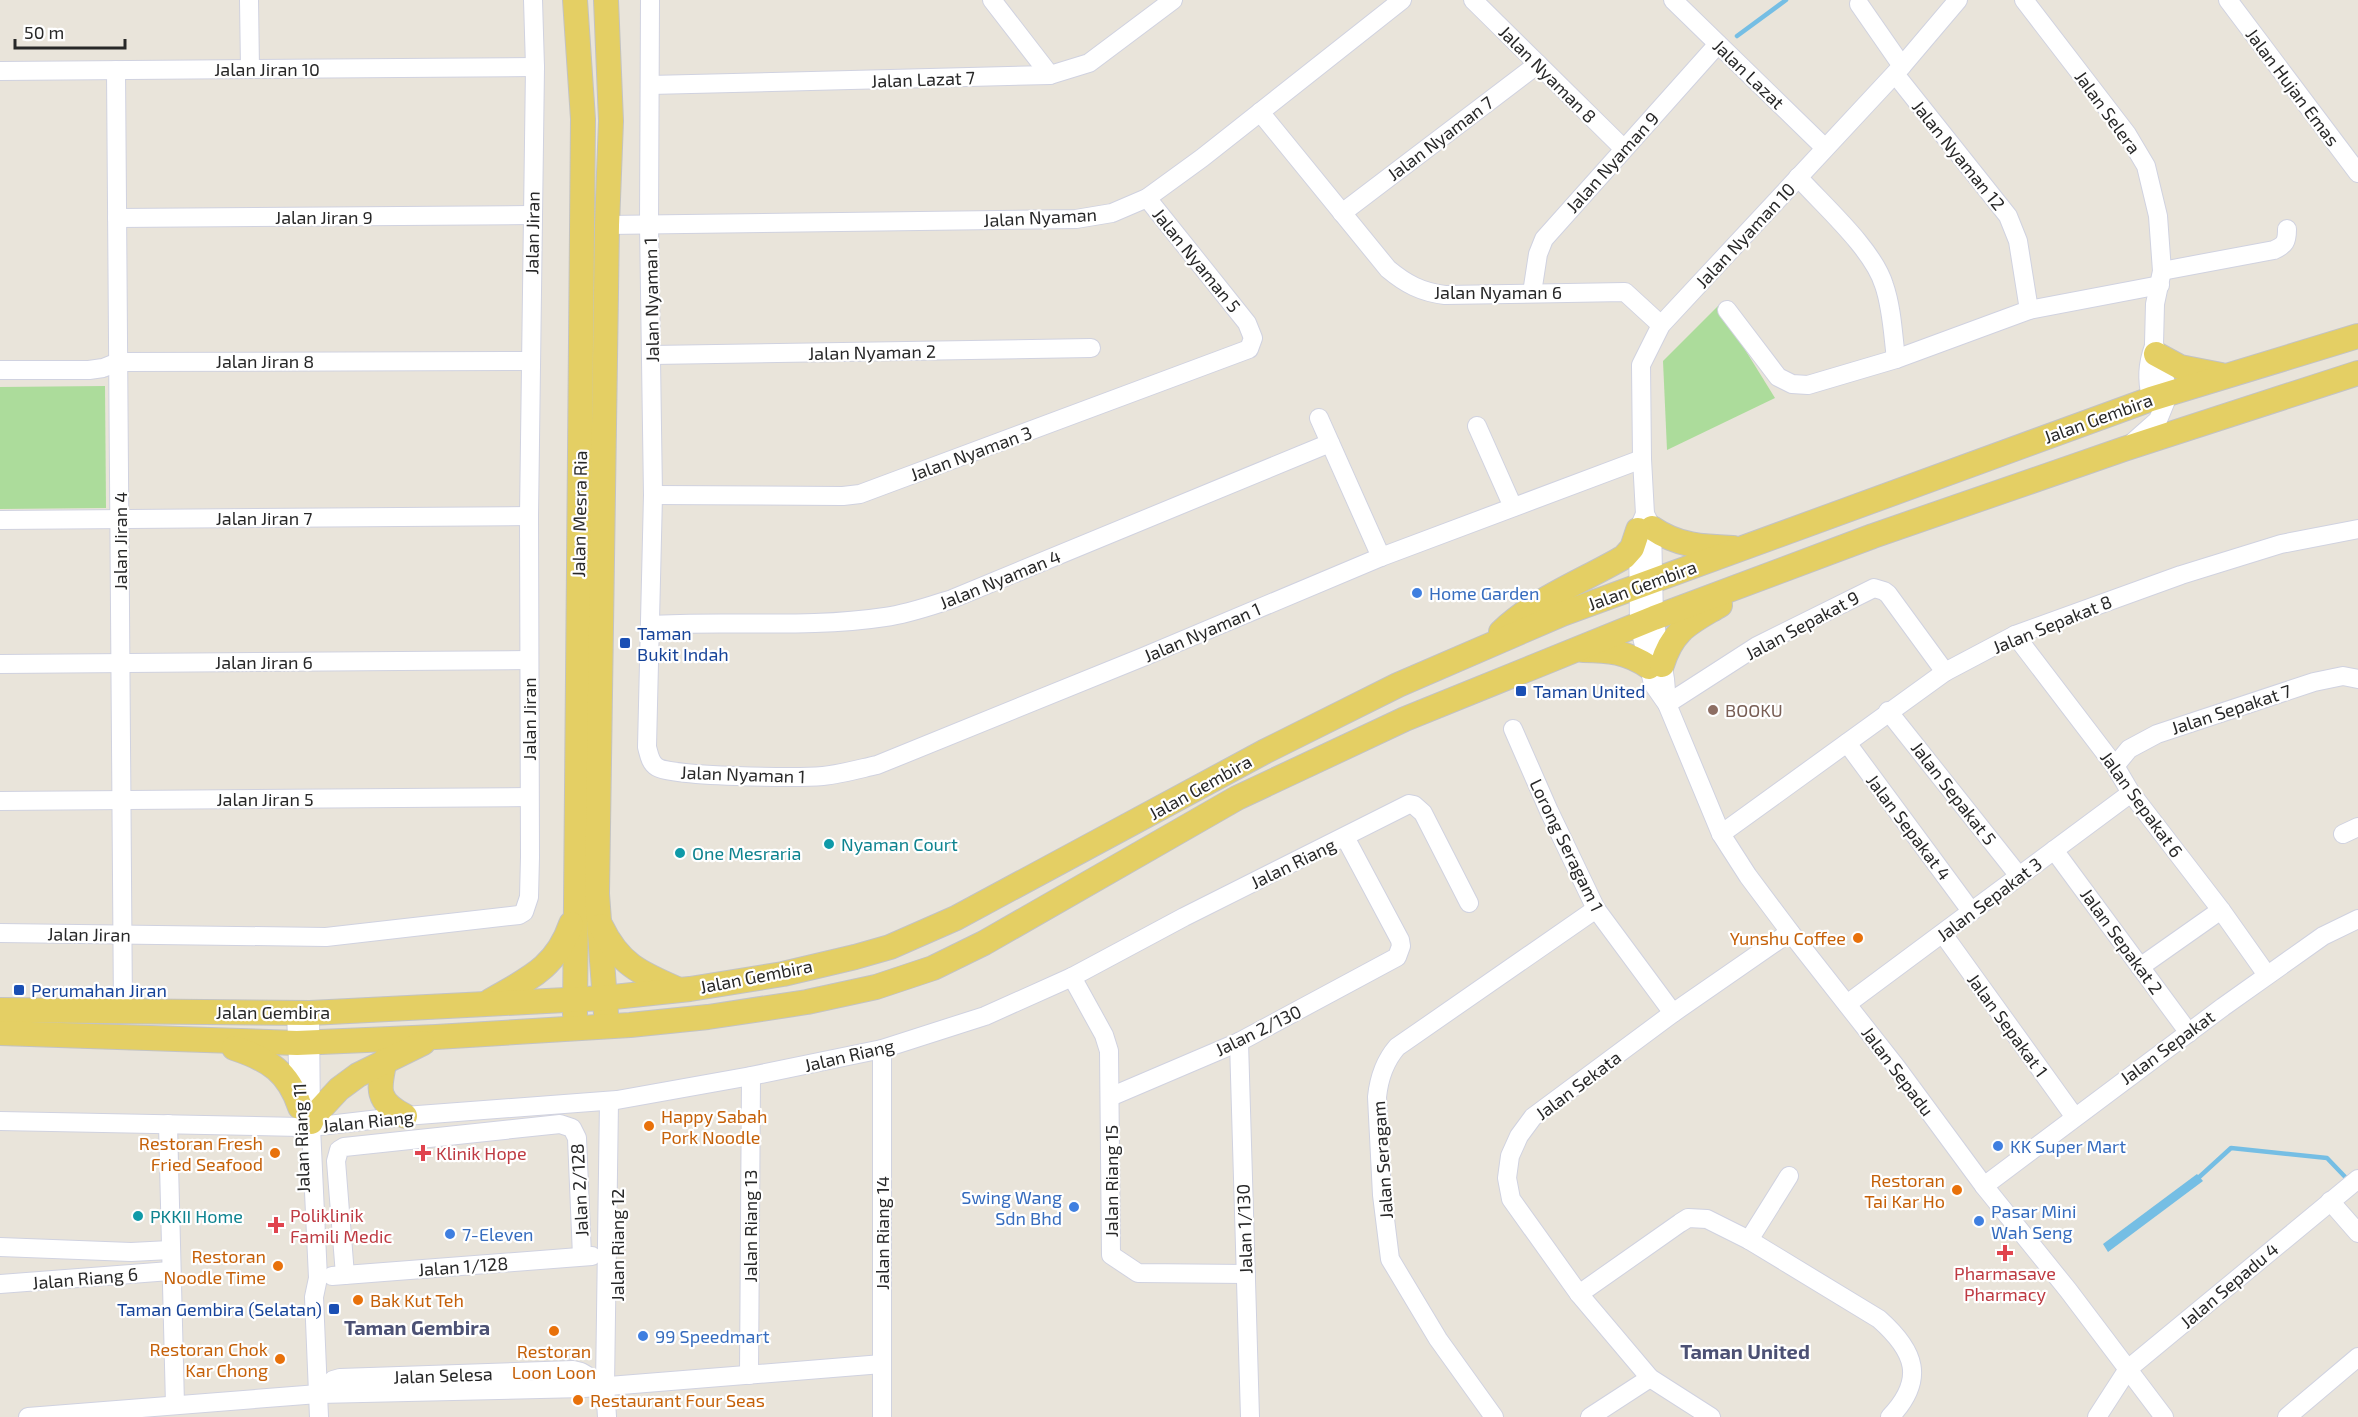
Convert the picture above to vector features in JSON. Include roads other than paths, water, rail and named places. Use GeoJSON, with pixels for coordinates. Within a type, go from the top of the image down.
{"type":"FeatureCollection","features":[{"type":"Feature","properties":{"kind":"main road","name":"Jalan Mesra Ria"},"geometry":{"type":"LineString","coordinates":[[575,0],[583,119],[574,999],[576,1028]]}},
{"type":"Feature","properties":{"kind":"main road","name":"Jalan Mesra Ria"},"geometry":{"type":"LineString","coordinates":[[606,0],[611,121],[607,225],[597,843],[599,921],[608,1026]]}},
{"type":"Feature","properties":{"kind":"main road","name":"Jalan Gembira"},"geometry":{"type":"LineString","coordinates":[[0,1010],[303,1013],[604,998],[680,990],[783,974],[890,947],[956,918],[1264,752],[1398,685],[1562,614],[2160,396],[2358,336]]}},
{"type":"Feature","properties":{"kind":"main road"},"geometry":{"type":"LineString","coordinates":[[2155,349],[2180,367],[2227,376]]}},
{"type":"Feature","properties":{"kind":"main road","name":"Jalan Gembira"},"geometry":{"type":"LineString","coordinates":[[0,1033],[214,1042],[304,1043],[436,1038],[708,1017],[807,1002],[876,987],[933,968],[984,943],[1237,798],[1405,718],[1646,621],[1873,536],[2124,449],[2358,373]]}},
{"type":"Feature","properties":{"kind":"main road"},"geometry":{"type":"LineString","coordinates":[[1490,645],[1515,619],[1624,557],[1632,548],[1645,524],[1674,541],[1693,546],[1740,549]]}},
{"type":"Feature","properties":{"kind":"main road"},"geometry":{"type":"LineString","coordinates":[[1576,650],[1612,650],[1655,666],[1673,639],[1686,626],[1723,604],[1745,585]]}},
{"type":"Feature","properties":{"kind":"main road"},"geometry":{"type":"LineString","coordinates":[[486,1004],[538,972],[555,958],[565,941],[575,910]]}},
{"type":"Feature","properties":{"kind":"main road"},"geometry":{"type":"LineString","coordinates":[[599,921],[610,944],[624,961],[640,973],[680,990]]}},
{"type":"Feature","properties":{"kind":"main road"},"geometry":{"type":"LineString","coordinates":[[214,1042],[255,1055],[278,1069],[296,1094],[306,1121],[313,1117],[339,1089],[358,1075],[385,1060],[436,1038]]}},
{"type":"Feature","properties":{"kind":"main road"},"geometry":{"type":"LineString","coordinates":[[385,1060],[380,1080],[383,1101],[390,1108],[405,1116]]}},
{"type":"Feature","properties":{"kind":"street"},"geometry":{"type":"LineString","coordinates":[[249,0],[250,69]]}},
{"type":"Feature","properties":{"kind":"street","name":"Jalan Jiran"},"geometry":{"type":"LineString","coordinates":[[0,933],[326,937],[519,915],[524,912],[529,897],[531,215],[535,67],[533,0]]}},
{"type":"Feature","properties":{"kind":"street","name":"Jalan Nyaman 1"},"geometry":{"type":"LineString","coordinates":[[650,0],[649,224],[653,495],[647,747],[650,759],[656,767],[677,773],[800,777],[824,776],[877,765],[1381,557],[1642,459]]}},
{"type":"Feature","properties":{"kind":"street"},"geometry":{"type":"LineString","coordinates":[[992,0],[1050,75]]}},
{"type":"Feature","properties":{"kind":"street","name":"Jalan Lazat 7"},"geometry":{"type":"LineString","coordinates":[[650,85],[1050,75],[1089,63],[1173,0]]}},
{"type":"Feature","properties":{"kind":"street","name":"Jalan Nyaman"},"geometry":{"type":"LineString","coordinates":[[607,225],[1076,219],[1112,213],[1147,198],[1402,0]]}},
{"type":"Feature","properties":{"kind":"street","name":"Jalan Nyaman 8"},"geometry":{"type":"LineString","coordinates":[[1473,0],[1623,148]]}},
{"type":"Feature","properties":{"kind":"street","name":"Jalan Lazat"},"geometry":{"type":"LineString","coordinates":[[1673,0],[1825,148]]}},
{"type":"Feature","properties":{"kind":"street","name":"Jalan Nyaman 10"},"geometry":{"type":"LineString","coordinates":[[1645,585],[1641,365],[1661,325],[1898,70],[1958,0]]}},
{"type":"Feature","properties":{"kind":"street","name":"Jalan Selera"},"geometry":{"type":"LineString","coordinates":[[2024,0],[2127,134],[2146,166],[2158,216],[2161,278],[2155,304],[2155,349],[2160,396]]}},
{"type":"Feature","properties":{"kind":"street","name":"Jalan Hujan Emas"},"geometry":{"type":"LineString","coordinates":[[2228,0],[2358,173]]}},
{"type":"Feature","properties":{"kind":"street","name":"Jalan Nyaman 12"},"geometry":{"type":"LineString","coordinates":[[1859,4],[1898,70],[2008,216],[2018,241],[2029,310]]}},
{"type":"Feature","properties":{"kind":"street","name":"Jalan Nyaman 9"},"geometry":{"type":"LineString","coordinates":[[1532,293],[1538,254],[1544,239],[1718,44]]}},
{"type":"Feature","properties":{"kind":"street","name":"Jalan Nyaman 7"},"geometry":{"type":"LineString","coordinates":[[1342,213],[1538,64]]}},
{"type":"Feature","properties":{"kind":"street","name":"Jalan Jiran 10"},"geometry":{"type":"LineString","coordinates":[[0,71],[535,67]]}},
{"type":"Feature","properties":{"kind":"street","name":"Jalan Jiran 4"},"geometry":{"type":"LineString","coordinates":[[116,70],[123,1012]]}},
{"type":"Feature","properties":{"kind":"street","name":"Jalan Nyaman 6"},"geometry":{"type":"LineString","coordinates":[[1260,112],[1388,269],[1405,283],[1426,292],[1445,295],[1625,292],[1661,325]]}},
{"type":"Feature","properties":{"kind":"street"},"geometry":{"type":"LineString","coordinates":[[1798,177],[1864,250],[1877,268],[1885,286],[1896,359]]}},
{"type":"Feature","properties":{"kind":"street","name":"Jalan Nyaman 5"},"geometry":{"type":"LineString","coordinates":[[1147,198],[1247,323]]}},
{"type":"Feature","properties":{"kind":"street","name":"Jalan Jiran 9"},"geometry":{"type":"LineString","coordinates":[[117,218],[531,215]]}},
{"type":"Feature","properties":{"kind":"street"},"geometry":{"type":"LineString","coordinates":[[1727,310],[1778,377],[1792,384],[1808,385],[1896,359],[2029,310],[2274,250],[2287,240],[2287,229]]}},
{"type":"Feature","properties":{"kind":"street","name":"Jalan Nyaman 3"},"geometry":{"type":"LineString","coordinates":[[653,495],[843,496],[873,490],[1249,349],[1253,338],[1247,323]]}},
{"type":"Feature","properties":{"kind":"street","name":"Jalan Nyaman 2"},"geometry":{"type":"LineString","coordinates":[[652,355],[1091,348]]}},
{"type":"Feature","properties":{"kind":"street","name":"Jalan Jiran 8"},"geometry":{"type":"LineString","coordinates":[[0,370],[89,370],[118,362],[531,361]]}},
{"type":"Feature","properties":{"kind":"street"},"geometry":{"type":"LineString","coordinates":[[2124,449],[2158,420],[2160,396]]}},
{"type":"Feature","properties":{"kind":"street"},"geometry":{"type":"LineString","coordinates":[[1319,418],[1381,557]]}},
{"type":"Feature","properties":{"kind":"street"},"geometry":{"type":"LineString","coordinates":[[1477,426],[1513,507]]}},
{"type":"Feature","properties":{"kind":"street","name":"Jalan Nyaman 4"},"geometry":{"type":"LineString","coordinates":[[650,626],[832,623],[887,617],[920,610],[963,595],[1330,443]]}},
{"type":"Feature","properties":{"kind":"street","name":"Jalan Jiran 7"},"geometry":{"type":"LineString","coordinates":[[0,520],[529,516]]}},
{"type":"Feature","properties":{"kind":"street","name":"Jalan Sepakat 8"},"geometry":{"type":"LineString","coordinates":[[1721,834],[1888,711],[1945,672],[2015,635],[2192,571],[2281,544],[2358,529]]}},
{"type":"Feature","properties":{"kind":"street","name":"Jalan Sepadu"},"geometry":{"type":"LineString","coordinates":[[1645,585],[1646,621],[1655,666],[1667,704],[1721,834],[1748,876],[1790,932],[2164,1417]]}},
{"type":"Feature","properties":{"kind":"street","name":"Jalan Sepakat 9"},"geometry":{"type":"LineString","coordinates":[[1667,704],[1757,646],[1874,588],[1888,594],[1945,672]]}},
{"type":"Feature","properties":{"kind":"street","name":"Jalan Sepakat 6"},"geometry":{"type":"LineString","coordinates":[[2015,635],[2115,766],[2131,793],[2222,910],[2267,975]]}},
{"type":"Feature","properties":{"kind":"street","name":"Jalan Jiran 6"},"geometry":{"type":"LineString","coordinates":[[0,664],[528,660]]}},
{"type":"Feature","properties":{"kind":"street","name":"Jalan Sepakat 7"},"geometry":{"type":"LineString","coordinates":[[2115,766],[2129,749],[2157,734],[2314,682],[2343,676],[2358,679]]}},
{"type":"Feature","properties":{"kind":"street","name":"Jalan Sepakat 5"},"geometry":{"type":"LineString","coordinates":[[1888,711],[2019,876]]}},
{"type":"Feature","properties":{"kind":"street","name":"Lorong Seragam 1"},"geometry":{"type":"LineString","coordinates":[[1514,729],[1549,811],[1596,909],[1673,1014]]}},
{"type":"Feature","properties":{"kind":"street","name":"Jalan Sepakat 4"},"geometry":{"type":"LineString","coordinates":[[1847,743],[1971,911]]}},
{"type":"Feature","properties":{"kind":"street","name":"Jalan Sepakat 3"},"geometry":{"type":"LineString","coordinates":[[1847,1004],[2131,793]]}},
{"type":"Feature","properties":{"kind":"street","name":"Jalan Jiran 5"},"geometry":{"type":"LineString","coordinates":[[0,801],[529,797]]}},
{"type":"Feature","properties":{"kind":"street","name":"Jalan Riang"},"geometry":{"type":"LineString","coordinates":[[0,1120],[168,1124],[306,1121],[613,1101],[882,1049],[985,1016],[1072,977],[1184,917],[1403,806],[1414,805],[1423,813],[1469,903]]}},
{"type":"Feature","properties":{"kind":"street","name":"Jalan 2/130"},"geometry":{"type":"LineString","coordinates":[[1110,1097],[1239,1042],[1392,961],[1400,952],[1400,940],[1345,837]]}},
{"type":"Feature","properties":{"kind":"street","name":"Jalan Sepakat 2"},"geometry":{"type":"LineString","coordinates":[[2054,850],[2189,1033]]}},
{"type":"Feature","properties":{"kind":"street","name":"Jalan Seragam"},"geometry":{"type":"LineString","coordinates":[[1494,1417],[1438,1339],[1390,1260],[1382,1185],[1377,1097],[1379,1082],[1389,1057],[1397,1047],[1596,909]]}},
{"type":"Feature","properties":{"kind":"street"},"geometry":{"type":"LineString","coordinates":[[2140,967],[2222,910]]}},
{"type":"Feature","properties":{"kind":"street","name":"Jalan Sepakat"},"geometry":{"type":"LineString","coordinates":[[1984,1186],[2074,1116],[2267,975],[2323,936],[2358,919]]}},
{"type":"Feature","properties":{"kind":"street","name":"Jalan Sekata"},"geometry":{"type":"LineString","coordinates":[[1711,1417],[1650,1378],[1579,1294],[1511,1199],[1508,1178],[1510,1156],[1519,1136],[1533,1117],[1673,1014],[1790,932]]}},
{"type":"Feature","properties":{"kind":"street","name":"Jalan Sepakat 1"},"geometry":{"type":"LineString","coordinates":[[1942,934],[2074,1116]]}},
{"type":"Feature","properties":{"kind":"street","name":"Jalan Riang 15"},"geometry":{"type":"LineString","coordinates":[[1072,977],[1107,1042],[1110,1097],[1111,1255],[1138,1273],[1246,1274]]}},
{"type":"Feature","properties":{"kind":"street","name":"Jalan Riang 11"},"geometry":{"type":"LineString","coordinates":[[303,1013],[308,1280],[314,1297]]}},
{"type":"Feature","properties":{"kind":"street","name":"Jalan 1/130"},"geometry":{"type":"LineString","coordinates":[[1239,1042],[1250,1417]]}},
{"type":"Feature","properties":{"kind":"street","name":"Jalan Riang 14"},"geometry":{"type":"LineString","coordinates":[[882,1049],[882,1417]]}},
{"type":"Feature","properties":{"kind":"street","name":"Jalan Riang 13"},"geometry":{"type":"LineString","coordinates":[[749,1375],[751,1076]]}},
{"type":"Feature","properties":{"kind":"street","name":"Jalan Riang 12"},"geometry":{"type":"LineString","coordinates":[[607,1417],[605,1386],[607,1254],[613,1101]]}},
{"type":"Feature","properties":{"kind":"street","name":"Jalan Riang 12"},"geometry":{"type":"LineString","coordinates":[[605,1386],[612,1379],[617,1362],[613,1101]]}},
{"type":"Feature","properties":{"kind":"street","name":"Jalan Riang 11"},"geometry":{"type":"LineString","coordinates":[[306,1121],[318,1278],[314,1297],[319,1417]]}},
{"type":"Feature","properties":{"kind":"street"},"geometry":{"type":"LineString","coordinates":[[168,1124],[174,1406]]}},
{"type":"Feature","properties":{"kind":"street","name":"Jalan 2/128"},"geometry":{"type":"LineString","coordinates":[[345,1275],[336,1161],[339,1150],[344,1147],[560,1124],[572,1128],[577,1138],[582,1256]]}},
{"type":"Feature","properties":{"kind":"street"},"geometry":{"type":"LineString","coordinates":[[1749,1240],[1789,1176]]}},
{"type":"Feature","properties":{"kind":"street","name":"Jalan Sepadu 4"},"geometry":{"type":"LineString","coordinates":[[2097,1417],[2128,1369],[2358,1179]]}},
{"type":"Feature","properties":{"kind":"street"},"geometry":{"type":"LineString","coordinates":[[2332,1199],[2358,1233]]}},
{"type":"Feature","properties":{"kind":"street"},"geometry":{"type":"LineString","coordinates":[[1579,1294],[1688,1218],[1707,1219],[1749,1240],[1879,1319],[1894,1333],[1910,1356],[1913,1368],[1912,1384],[1904,1400],[1890,1417]]}},
{"type":"Feature","properties":{"kind":"street","name":"Jalan Riang 6"},"geometry":{"type":"LineString","coordinates":[[0,1247],[131,1252],[170,1250]]}},
{"type":"Feature","properties":{"kind":"street","name":"Jalan 1/128"},"geometry":{"type":"LineString","coordinates":[[318,1278],[607,1254]]}},
{"type":"Feature","properties":{"kind":"street","name":"Jalan Riang 6"},"geometry":{"type":"LineString","coordinates":[[0,1284],[170,1271]]}},
{"type":"Feature","properties":{"kind":"street"},"geometry":{"type":"LineString","coordinates":[[2287,1417],[2358,1357]]}},
{"type":"Feature","properties":{"kind":"street","name":"Jalan Selesa"},"geometry":{"type":"LineString","coordinates":[[28,1417],[318,1394],[605,1386],[882,1364]]}},
{"type":"Feature","properties":{"kind":"street"},"geometry":{"type":"LineString","coordinates":[[1590,1417],[1650,1378]]}},
{"type":"Feature","properties":{"kind":"water"},"geometry":{"type":"Polygon","coordinates":[[[2197,1174],[2203,1181],[2108,1252],[2103,1244],[2197,1174]]]}},
{"type":"Feature","properties":{"kind":"waterway"},"geometry":{"type":"LineString","coordinates":[[1737,36],[1786,0]]}},
{"type":"Feature","properties":{"kind":"waterway"},"geometry":{"type":"LineString","coordinates":[[2196,1180],[2231,1148],[2327,1158],[2350,1182]]}},
{"type":"Feature","properties":{"kind":"place","name":"Home Garden"},"geometry":{"type":"Point","coordinates":[1417,593]}},
{"type":"Feature","properties":{"kind":"place","name":"Taman Bukit Indah"},"geometry":{"type":"Point","coordinates":[625,643]}},
{"type":"Feature","properties":{"kind":"place","name":"Taman United"},"geometry":{"type":"Point","coordinates":[1521,691]}},
{"type":"Feature","properties":{"kind":"place","name":"BOOKU"},"geometry":{"type":"Point","coordinates":[1713,710]}},
{"type":"Feature","properties":{"kind":"place","name":"Nyaman Court"},"geometry":{"type":"Point","coordinates":[829,844]}},
{"type":"Feature","properties":{"kind":"place","name":"One Mesraria"},"geometry":{"type":"Point","coordinates":[680,853]}},
{"type":"Feature","properties":{"kind":"place","name":"Yunshu Coffee"},"geometry":{"type":"Point","coordinates":[1858,938]}},
{"type":"Feature","properties":{"kind":"place","name":"Perumahan Jiran"},"geometry":{"type":"Point","coordinates":[19,990]}},
{"type":"Feature","properties":{"kind":"place","name":"Happy Sabah Pork Noodle"},"geometry":{"type":"Point","coordinates":[649,1126]}},
{"type":"Feature","properties":{"kind":"place","name":"KK Super Mart"},"geometry":{"type":"Point","coordinates":[1998,1146]}},
{"type":"Feature","properties":{"kind":"place","name":"Restoran Fresh Fried Seafood"},"geometry":{"type":"Point","coordinates":[275,1153]}},
{"type":"Feature","properties":{"kind":"place","name":"Klinik Hope"},"geometry":{"type":"Point","coordinates":[423,1153]}},
{"type":"Feature","properties":{"kind":"place","name":"Restoran Tai Kar Ho"},"geometry":{"type":"Point","coordinates":[1957,1190]}},
{"type":"Feature","properties":{"kind":"place","name":"Swing Wang Sdn Bhd"},"geometry":{"type":"Point","coordinates":[1074,1207]}},
{"type":"Feature","properties":{"kind":"place","name":"PKKII Home"},"geometry":{"type":"Point","coordinates":[138,1216]}},
{"type":"Feature","properties":{"kind":"place","name":"Pasar Mini Wah Seng"},"geometry":{"type":"Point","coordinates":[1979,1221]}},
{"type":"Feature","properties":{"kind":"place","name":"Poliklinik Famili Medic"},"geometry":{"type":"Point","coordinates":[276,1225]}},
{"type":"Feature","properties":{"kind":"place","name":"7-Eleven"},"geometry":{"type":"Point","coordinates":[450,1234]}},
{"type":"Feature","properties":{"kind":"place","name":"Pharmasave Pharmacy"},"geometry":{"type":"Point","coordinates":[2005,1253]}},
{"type":"Feature","properties":{"kind":"place","name":"Restoran Noodle Time"},"geometry":{"type":"Point","coordinates":[278,1266]}},
{"type":"Feature","properties":{"kind":"place","name":"Bak Kut Teh"},"geometry":{"type":"Point","coordinates":[358,1300]}},
{"type":"Feature","properties":{"kind":"place","name":"Taman Gembira (Selatan)"},"geometry":{"type":"Point","coordinates":[334,1309]}},
{"type":"Feature","properties":{"kind":"place","name":"Restoran Loon Loon"},"geometry":{"type":"Point","coordinates":[554,1331]}},
{"type":"Feature","properties":{"kind":"place","name":"99 Speedmart"},"geometry":{"type":"Point","coordinates":[643,1336]}},
{"type":"Feature","properties":{"kind":"place","name":"Restoran Chok Kar Chong"},"geometry":{"type":"Point","coordinates":[280,1359]}},
{"type":"Feature","properties":{"kind":"place","name":"Restaurant Four Seas"},"geometry":{"type":"Point","coordinates":[578,1400]}},
{"type":"Feature","properties":{"kind":"district","name":"Taman Gembira"},"geometry":{"type":"Point","coordinates":[417,1327]}},
{"type":"Feature","properties":{"kind":"district","name":"Taman United"},"geometry":{"type":"Point","coordinates":[1745,1351]}}]}
